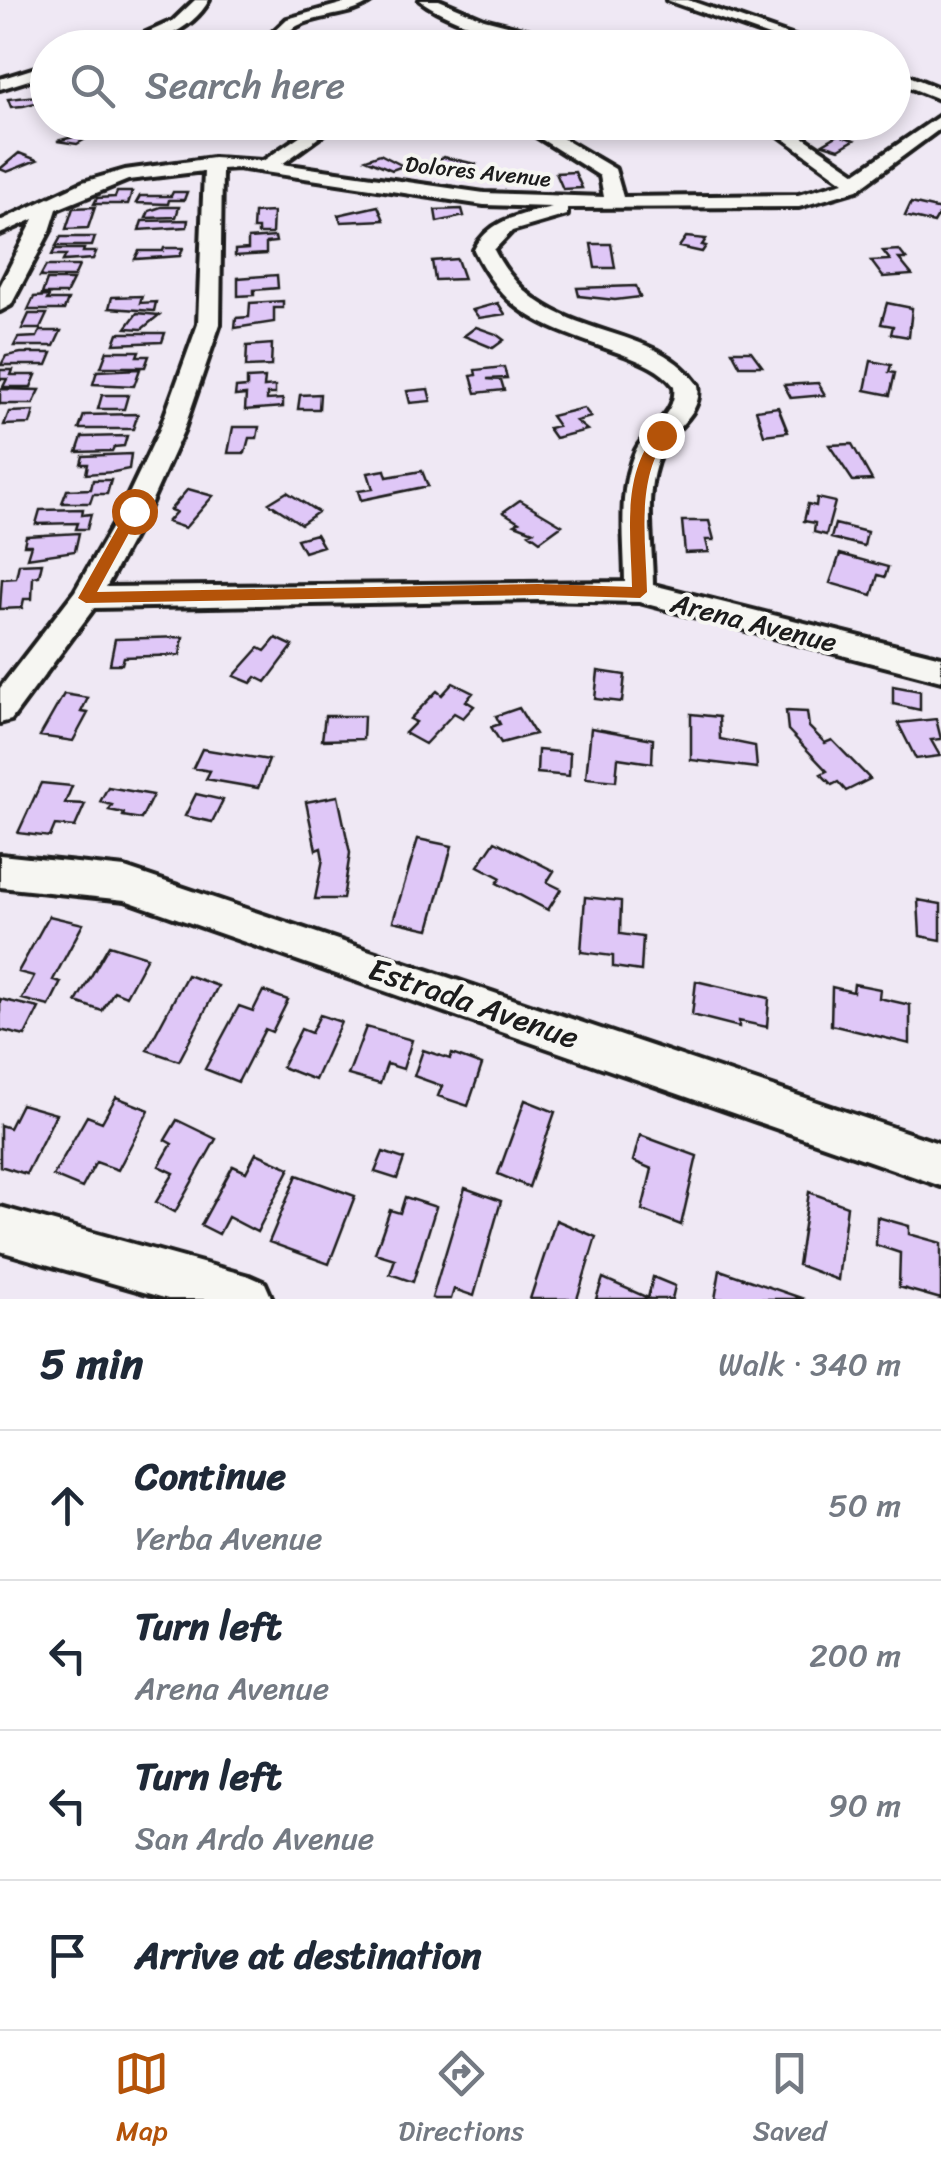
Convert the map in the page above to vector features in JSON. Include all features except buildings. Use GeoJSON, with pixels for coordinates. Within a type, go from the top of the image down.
{"type":"FeatureCollection","features":[{"type":"Feature","properties":{"kind":"street"},"geometry":{"type":"LineString","coordinates":[[160,30],[198,10],[202,0]]}},
{"type":"Feature","properties":{"kind":"street"},"geometry":{"type":"LineString","coordinates":[[280,30],[347,10],[366,0]]}},
{"type":"Feature","properties":{"kind":"street"},"geometry":{"type":"LineString","coordinates":[[428,0],[479,22],[513,30]]}},
{"type":"Feature","properties":{"kind":"street"},"geometry":{"type":"LineString","coordinates":[[674,0],[765,30]]}},
{"type":"Feature","properties":{"kind":"street"},"geometry":{"type":"LineString","coordinates":[[0,84],[30,75]]}},
{"type":"Feature","properties":{"kind":"street"},"geometry":{"type":"LineString","coordinates":[[911,82],[941,95]]}},
{"type":"Feature","properties":{"kind":"street","name":"Dolores Avenue"},"geometry":{"type":"LineString","coordinates":[[0,228],[125,175],[213,164],[269,165],[456,196],[603,202],[799,201],[833,194],[856,182],[941,120]]}},
{"type":"Feature","properties":{"kind":"street"},"geometry":{"type":"LineString","coordinates":[[269,165],[306,140]]}},
{"type":"Feature","properties":{"kind":"street"},"geometry":{"type":"LineString","coordinates":[[553,140],[609,173],[603,202],[507,227],[490,237],[484,250],[496,276],[552,322],[653,358],[685,382],[687,389],[680,410],[648,450],[637,496],[640,592]]}},
{"type":"Feature","properties":{"kind":"street"},"geometry":{"type":"LineString","coordinates":[[795,140],[856,182]]}},
{"type":"Feature","properties":{"kind":"street"},"geometry":{"type":"LineString","coordinates":[[0,711],[86,598],[134,511],[172,429],[209,324],[213,164]]}},
{"type":"Feature","properties":{"kind":"street"},"geometry":{"type":"LineString","coordinates":[[0,305],[40,231],[49,204]]}},
{"type":"Feature","properties":{"kind":"street","name":"Arena Avenue"},"geometry":{"type":"LineString","coordinates":[[86,598],[538,590],[640,592],[941,669]]}},
{"type":"Feature","properties":{"kind":"street","name":"Estrada Avenue"},"geometry":{"type":"LineString","coordinates":[[0,870],[125,884],[941,1165]]}},
{"type":"Feature","properties":{"kind":"street"},"geometry":{"type":"LineString","coordinates":[[0,1229],[249,1299]]}},
{"type":"Feature","properties":{"kind":"route"},"geometry":{"type":"LineString","coordinates":[[134,511],[86,598],[538,590],[640,592],[637,496],[648,450],[661,435]]}}]}
